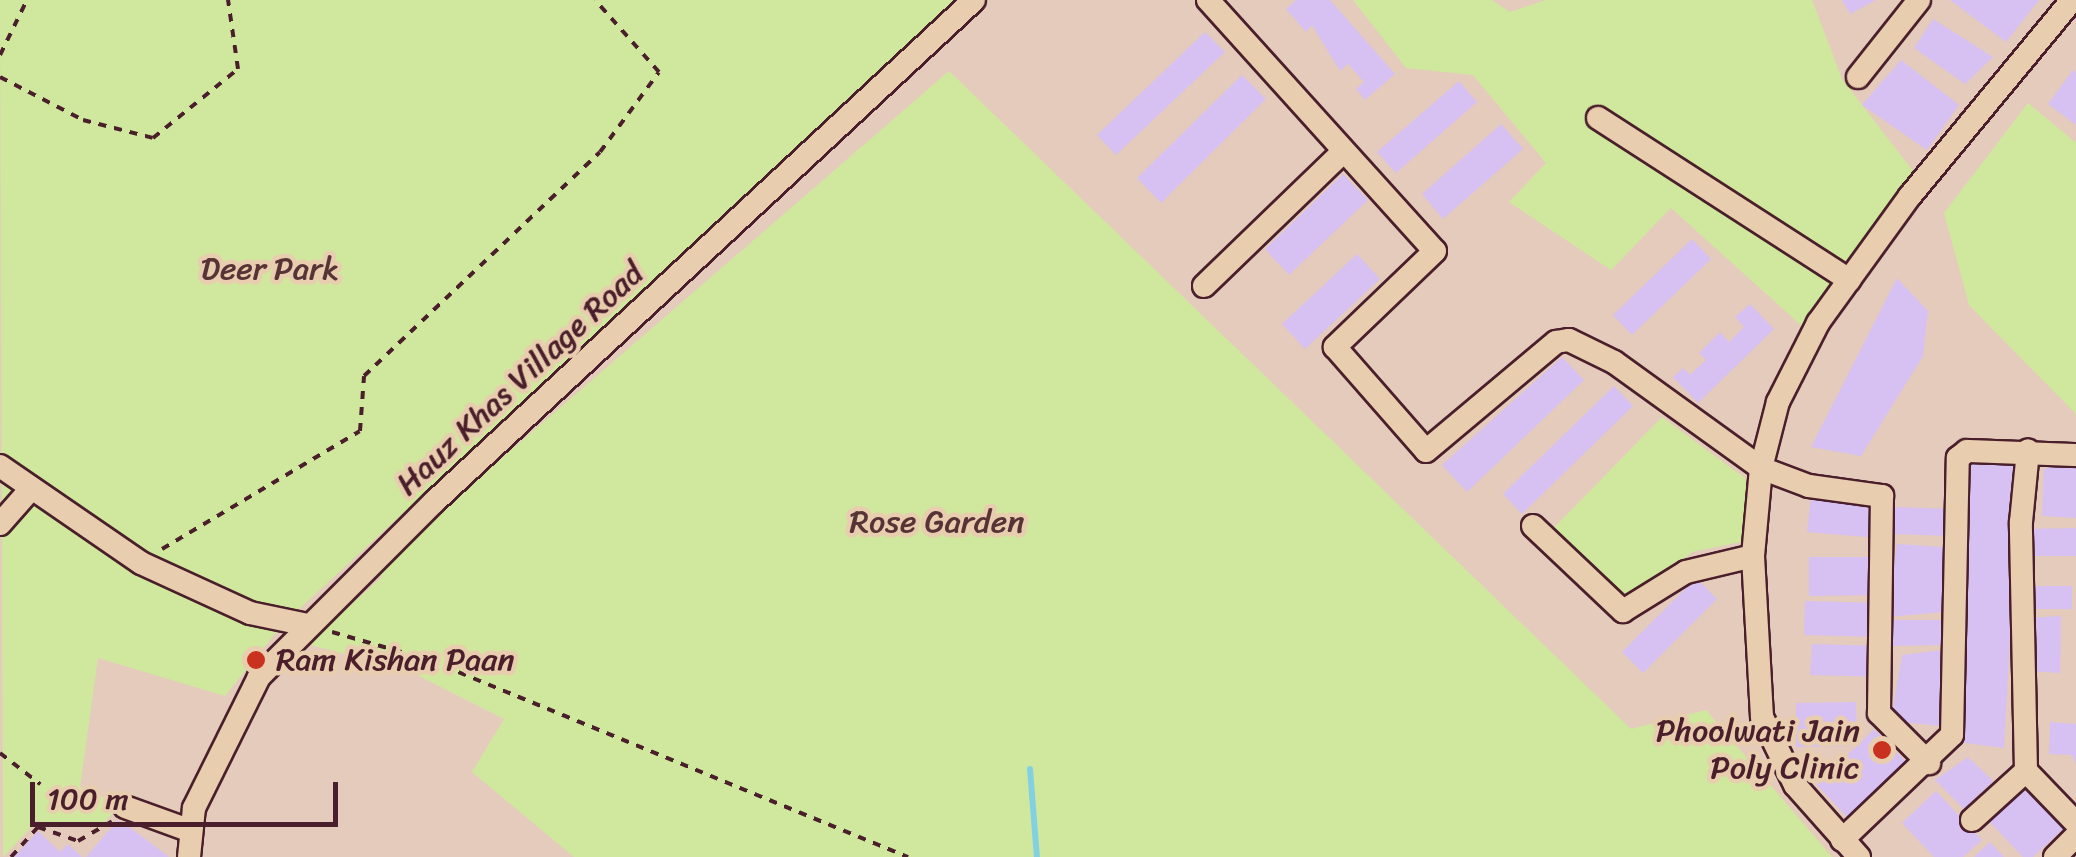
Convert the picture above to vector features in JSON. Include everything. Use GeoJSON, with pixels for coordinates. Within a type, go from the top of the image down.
{"type":"FeatureCollection","features":[{"type":"Feature","properties":{"kind":"street","name":"Hauz Khas Village Road"},"geometry":{"type":"LineString","coordinates":[[190,857],[191,830],[240,705],[308,625],[974,0]]}},
{"type":"Feature","properties":{"kind":"street"},"geometry":{"type":"LineString","coordinates":[[1208,0],[1434,250],[1335,347],[1426,451],[1556,342],[1569,340],[1614,362],[1762,468],[1809,486],[1884,498],[1880,713],[1929,763]]}},
{"type":"Feature","properties":{"kind":"street"},"geometry":{"type":"LineString","coordinates":[[1858,77],[1919,0]]}},
{"type":"Feature","properties":{"kind":"street"},"geometry":{"type":"LineString","coordinates":[[1859,857],[1776,757],[1762,717],[1753,556],[1762,468],[1794,365],[1850,280],[2072,0]]}},
{"type":"Feature","properties":{"kind":"street"},"geometry":{"type":"LineString","coordinates":[[1598,118],[1850,280]]}},
{"type":"Feature","properties":{"kind":"street"},"geometry":{"type":"LineString","coordinates":[[1204,286],[1344,151]]}},
{"type":"Feature","properties":{"kind":"street"},"geometry":{"type":"LineString","coordinates":[[1842,840],[1929,763],[1954,725],[1957,463],[1967,452],[2028,450],[2076,454]]}},
{"type":"Feature","properties":{"kind":"street"},"geometry":{"type":"LineString","coordinates":[[2028,450],[2021,522],[2026,771],[2076,823]]}},
{"type":"Feature","properties":{"kind":"street"},"geometry":{"type":"LineString","coordinates":[[0,466],[29,491],[142,563],[250,613],[308,625]]}},
{"type":"Feature","properties":{"kind":"street"},"geometry":{"type":"LineString","coordinates":[[0,524],[29,491]]}},
{"type":"Feature","properties":{"kind":"street"},"geometry":{"type":"LineString","coordinates":[[1533,526],[1623,610],[1686,572],[1753,556]]}},
{"type":"Feature","properties":{"kind":"street"},"geometry":{"type":"LineString","coordinates":[[1972,820],[2026,771]]}},
{"type":"Feature","properties":{"kind":"street"},"geometry":{"type":"LineString","coordinates":[[124,812],[191,830]]}},
{"type":"Feature","properties":{"kind":"street"},"geometry":{"type":"LineString","coordinates":[[2055,857],[2076,836]]}},
{"type":"Feature","properties":{"kind":"path"},"geometry":{"type":"LineString","coordinates":[[0,55],[26,0]]}},
{"type":"Feature","properties":{"kind":"path"},"geometry":{"type":"LineString","coordinates":[[0,77],[83,120],[153,138],[238,69],[228,0]]}},
{"type":"Feature","properties":{"kind":"path"},"geometry":{"type":"LineString","coordinates":[[142,563],[360,431],[364,376],[600,152],[659,72],[595,0]]}},
{"type":"Feature","properties":{"kind":"path"},"geometry":{"type":"LineString","coordinates":[[0,33],[11,38]]}},
{"type":"Feature","properties":{"kind":"path"},"geometry":{"type":"LineString","coordinates":[[308,625],[429,660],[908,857]]}},
{"type":"Feature","properties":{"kind":"path"},"geometry":{"type":"LineString","coordinates":[[0,753],[40,784]]}},
{"type":"Feature","properties":{"kind":"path"},"geometry":{"type":"LineString","coordinates":[[11,857],[38,827],[78,841],[124,812]]}},
{"type":"Feature","properties":{"kind":"green space","name":"Deer Park"},"geometry":{"type":"Polygon","coordinates":[[[0,0],[958,0],[298,610],[256,602],[247,624],[278,630],[225,696],[98,658],[80,787],[120,805],[99,828],[37,821],[3,857],[0,0]]]}},
{"type":"Feature","properties":{"kind":"green space"},"geometry":{"type":"Polygon","coordinates":[[[1353,0],[1492,0],[1510,12],[1546,0],[1812,0],[1842,79],[1913,171],[1804,328],[1671,208],[1611,270],[1509,202],[1546,163],[1473,75],[1406,68],[1353,0]]]}},
{"type":"Feature","properties":{"kind":"green space","name":"Rose Garden"},"geometry":{"type":"Polygon","coordinates":[[[949,71],[1631,729],[1706,710],[1832,857],[574,857],[472,772],[504,719],[411,672],[307,644],[382,577],[375,568],[949,71]]]}},
{"type":"Feature","properties":{"kind":"green space"},"geometry":{"type":"Polygon","coordinates":[[[2028,103],[2076,143],[2076,414],[1969,305],[1944,213],[2028,103]]]}},
{"type":"Feature","properties":{"kind":"green space"},"geometry":{"type":"Polygon","coordinates":[[[1662,417],[1746,479],[1746,541],[1692,552],[1619,614],[1539,543],[1662,417]]]}},
{"type":"Feature","properties":{"kind":"building"},"geometry":{"type":"Polygon","coordinates":[[[1296,0],[1330,0],[1395,74],[1365,100],[1356,89],[1364,82],[1348,64],[1340,71],[1312,25],[1306,32],[1286,9],[1296,0]]]}},
{"type":"Feature","properties":{"kind":"building"},"geometry":{"type":"Polygon","coordinates":[[[1842,0],[1876,0],[1850,14],[1842,0]]]}},
{"type":"Feature","properties":{"kind":"building"},"geometry":{"type":"Polygon","coordinates":[[[1950,0],[2039,0],[2006,42],[1950,0]]]}},
{"type":"Feature","properties":{"kind":"building"},"geometry":{"type":"Polygon","coordinates":[[[1933,19],[1993,57],[1965,84],[1914,48],[1933,19]]]}},
{"type":"Feature","properties":{"kind":"building"},"geometry":{"type":"Polygon","coordinates":[[[1205,32],[1225,52],[1116,155],[1097,135],[1205,32]]]}},
{"type":"Feature","properties":{"kind":"building"},"geometry":{"type":"Polygon","coordinates":[[[1901,60],[1959,105],[1927,150],[1862,105],[1901,60]]]}},
{"type":"Feature","properties":{"kind":"building"},"geometry":{"type":"Polygon","coordinates":[[[2073,70],[2076,72],[2076,125],[2048,104],[2073,70]]]}},
{"type":"Feature","properties":{"kind":"building"},"geometry":{"type":"Polygon","coordinates":[[[1242,75],[1266,99],[1161,203],[1137,178],[1242,75]]]}},
{"type":"Feature","properties":{"kind":"building"},"geometry":{"type":"Polygon","coordinates":[[[1459,81],[1477,102],[1396,173],[1377,152],[1459,81]]]}},
{"type":"Feature","properties":{"kind":"building"},"geometry":{"type":"Polygon","coordinates":[[[1501,124],[1523,149],[1443,219],[1422,194],[1501,124]]]}},
{"type":"Feature","properties":{"kind":"building"},"geometry":{"type":"Polygon","coordinates":[[[1343,174],[1368,200],[1289,275],[1265,249],[1343,174]]]}},
{"type":"Feature","properties":{"kind":"building"},"geometry":{"type":"Polygon","coordinates":[[[1692,239],[1711,259],[1632,335],[1613,315],[1692,239]]]}},
{"type":"Feature","properties":{"kind":"building"},"geometry":{"type":"Polygon","coordinates":[[[1357,254],[1380,279],[1305,349],[1282,324],[1357,254]]]}},
{"type":"Feature","properties":{"kind":"building"},"geometry":{"type":"Polygon","coordinates":[[[1897,278],[1928,311],[1923,356],[1861,456],[1811,447],[1897,278]]]}},
{"type":"Feature","properties":{"kind":"building"},"geometry":{"type":"Polygon","coordinates":[[[1750,304],[1774,329],[1698,403],[1673,377],[1683,368],[1690,375],[1706,360],[1699,353],[1720,332],[1729,342],[1744,327],[1735,317],[1750,304]]]}},
{"type":"Feature","properties":{"kind":"building"},"geometry":{"type":"Polygon","coordinates":[[[1562,357],[1584,380],[1467,492],[1442,465],[1562,357]]]}},
{"type":"Feature","properties":{"kind":"building"},"geometry":{"type":"Polygon","coordinates":[[[1614,386],[1633,406],[1522,514],[1503,494],[1614,386]]]}},
{"type":"Feature","properties":{"kind":"building"},"geometry":{"type":"Polygon","coordinates":[[[1968,459],[2020,459],[2004,748],[1958,742],[1968,459]]]}},
{"type":"Feature","properties":{"kind":"building"},"geometry":{"type":"Polygon","coordinates":[[[2076,466],[2076,518],[2042,516],[2044,469],[2076,466]]]}},
{"type":"Feature","properties":{"kind":"building"},"geometry":{"type":"Polygon","coordinates":[[[1811,496],[1883,501],[1879,538],[1807,532],[1811,496]]]}},
{"type":"Feature","properties":{"kind":"building"},"geometry":{"type":"Polygon","coordinates":[[[1894,507],[1951,509],[1950,536],[1893,534],[1894,507]]]}},
{"type":"Feature","properties":{"kind":"building"},"geometry":{"type":"Polygon","coordinates":[[[2076,528],[2076,556],[2023,556],[2022,529],[2076,528]]]}},
{"type":"Feature","properties":{"kind":"building"},"geometry":{"type":"Polygon","coordinates":[[[1897,544],[1943,547],[1943,612],[1888,617],[1897,544]]]}},
{"type":"Feature","properties":{"kind":"building"},"geometry":{"type":"Polygon","coordinates":[[[1809,557],[1880,557],[1880,595],[1809,596],[1809,557]]]}},
{"type":"Feature","properties":{"kind":"building"},"geometry":{"type":"Polygon","coordinates":[[[1696,578],[1717,599],[1643,673],[1622,652],[1696,578]]]}},
{"type":"Feature","properties":{"kind":"building"},"geometry":{"type":"Polygon","coordinates":[[[2027,586],[2072,586],[2072,609],[2027,609],[2027,586]]]}},
{"type":"Feature","properties":{"kind":"building"},"geometry":{"type":"Polygon","coordinates":[[[1805,601],[1882,603],[1880,637],[1804,635],[1805,601]]]}},
{"type":"Feature","properties":{"kind":"building"},"geometry":{"type":"Polygon","coordinates":[[[2061,616],[2060,673],[2030,671],[2030,618],[2061,616]]]}},
{"type":"Feature","properties":{"kind":"building"},"geometry":{"type":"Polygon","coordinates":[[[1893,620],[1943,620],[1943,645],[1893,646],[1893,620]]]}},
{"type":"Feature","properties":{"kind":"building"},"geometry":{"type":"Polygon","coordinates":[[[1812,644],[1884,646],[1883,677],[1810,675],[1812,644]]]}},
{"type":"Feature","properties":{"kind":"building"},"geometry":{"type":"Polygon","coordinates":[[[1943,650],[1940,726],[1891,721],[1902,655],[1943,650]]]}},
{"type":"Feature","properties":{"kind":"building"},"geometry":{"type":"Polygon","coordinates":[[[1856,702],[1857,746],[1796,747],[1796,703],[1856,702]]]}},
{"type":"Feature","properties":{"kind":"building"},"geometry":{"type":"Polygon","coordinates":[[[2050,722],[2076,724],[2076,765],[2072,755],[2049,754],[2050,722]]]}},
{"type":"Feature","properties":{"kind":"building"},"geometry":{"type":"Polygon","coordinates":[[[1874,729],[1907,763],[1850,820],[1817,785],[1874,729]]]}},
{"type":"Feature","properties":{"kind":"building"},"geometry":{"type":"Polygon","coordinates":[[[1968,757],[1993,781],[1964,809],[1935,780],[1968,757]]]}},
{"type":"Feature","properties":{"kind":"building"},"geometry":{"type":"Polygon","coordinates":[[[2025,785],[2065,827],[2033,857],[2023,857],[1988,820],[2025,785]]]}},
{"type":"Feature","properties":{"kind":"building"},"geometry":{"type":"Polygon","coordinates":[[[1936,791],[1982,840],[1963,857],[1934,857],[1902,823],[1936,791]]]}},
{"type":"Feature","properties":{"kind":"building"},"geometry":{"type":"Polygon","coordinates":[[[118,820],[140,835],[169,857],[86,857],[118,820]]]}},
{"type":"Feature","properties":{"kind":"building"},"geometry":{"type":"Polygon","coordinates":[[[38,831],[60,852],[68,844],[82,857],[14,857],[38,831]]]}},
{"type":"Feature","properties":{"kind":"building"},"geometry":{"type":"Polygon","coordinates":[[[1990,842],[2004,857],[1974,857],[1990,842]]]}},
{"type":"Feature","properties":{"kind":"waterway"},"geometry":{"type":"LineString","coordinates":[[1030,769],[1037,857]]}},
{"type":"Feature","properties":{"kind":"place","name":"Ram Kishan Paan"},"geometry":{"type":"Point","coordinates":[256,660]}},
{"type":"Feature","properties":{"kind":"place","name":"Phoolwati Jain Poly Clinic"},"geometry":{"type":"Point","coordinates":[1882,750]}}]}
